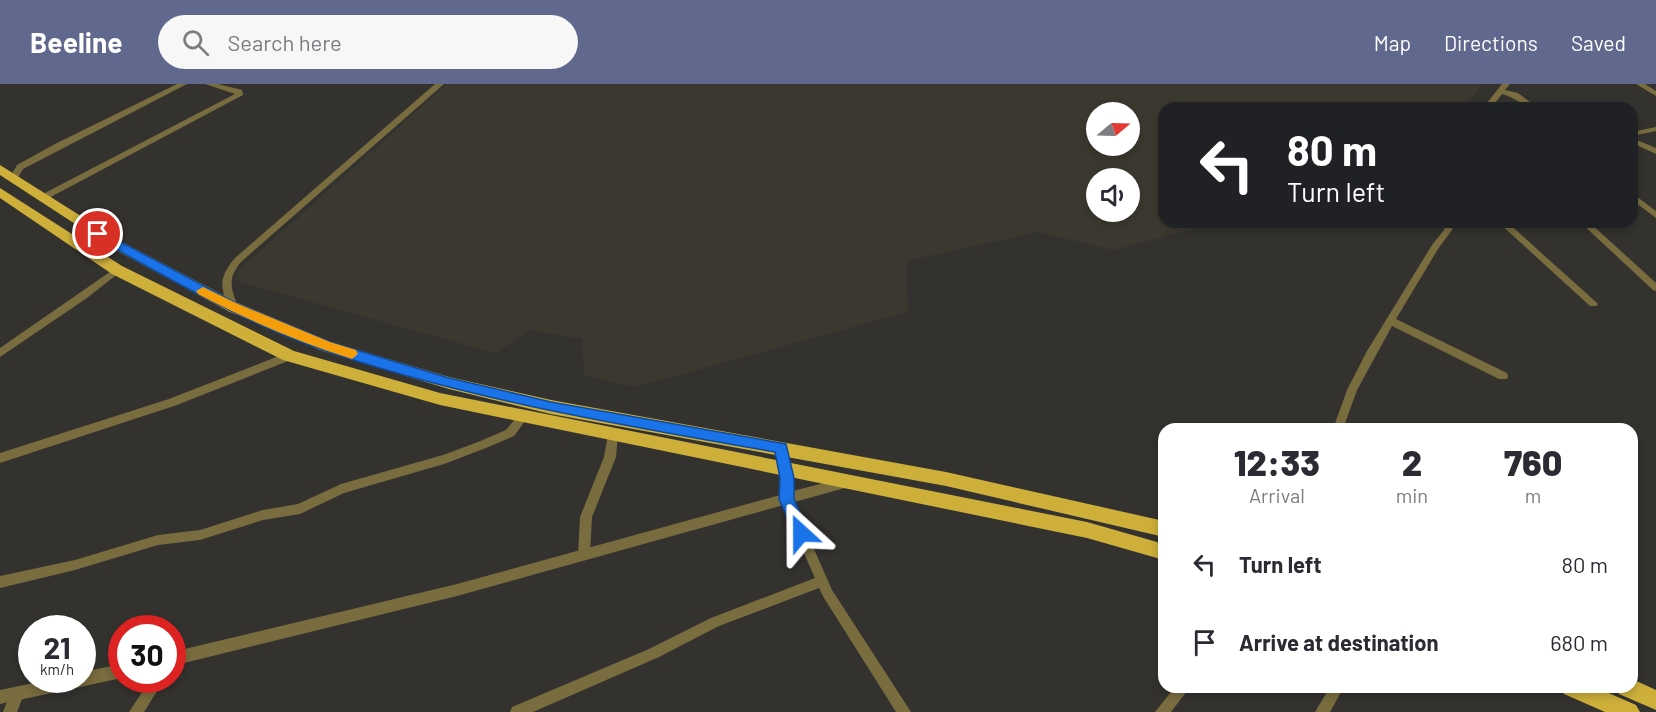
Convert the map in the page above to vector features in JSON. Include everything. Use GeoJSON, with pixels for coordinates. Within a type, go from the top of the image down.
{"type":"FeatureCollection","features":[{"type":"Feature","properties":{"kind":"highway"},"geometry":{"type":"LineString","coordinates":[[7,173],[80,223],[233,308],[326,346],[449,383],[551,407],[611,429],[847,482],[1087,530],[1158,550]]}},
{"type":"Feature","properties":{"kind":"highway"},"geometry":{"type":"LineString","coordinates":[[0,192],[64,232],[117,270],[289,356],[440,399],[524,417],[781,448],[946,479],[1158,528]]}},
{"type":"Feature","properties":{"kind":"highway"},"geometry":{"type":"LineString","coordinates":[[64,232],[80,223]]}},
{"type":"Feature","properties":{"kind":"highway"},"geometry":{"type":"LineString","coordinates":[[382,381],[397,367]]}},
{"type":"Feature","properties":{"kind":"highway"},"geometry":{"type":"LineString","coordinates":[[1638,692],[1656,700]]}},
{"type":"Feature","properties":{"kind":"highway"},"geometry":{"type":"LineString","coordinates":[[1585,693],[1629,712]]}},
{"type":"Feature","properties":{"kind":"street"},"geometry":{"type":"LineString","coordinates":[[7,173],[183,84]]}},
{"type":"Feature","properties":{"kind":"street"},"geometry":{"type":"LineString","coordinates":[[42,198],[239,95],[231,88],[209,84]]}},
{"type":"Feature","properties":{"kind":"street"},"geometry":{"type":"LineString","coordinates":[[233,308],[225,284],[226,275],[238,260],[440,84]]}},
{"type":"Feature","properties":{"kind":"street"},"geometry":{"type":"LineString","coordinates":[[1491,102],[1506,84]]}},
{"type":"Feature","properties":{"kind":"street"},"geometry":{"type":"LineString","coordinates":[[1640,84],[1656,94]]}},
{"type":"Feature","properties":{"kind":"street"},"geometry":{"type":"LineString","coordinates":[[1499,91],[1515,95],[1525,102]]}},
{"type":"Feature","properties":{"kind":"street"},"geometry":{"type":"LineString","coordinates":[[1638,133],[1654,130],[1656,149],[1638,142]]}},
{"type":"Feature","properties":{"kind":"street"},"geometry":{"type":"LineString","coordinates":[[1638,201],[1656,215]]}},
{"type":"Feature","properties":{"kind":"street"},"geometry":{"type":"LineString","coordinates":[[1340,423],[1352,390],[1448,228]]}},
{"type":"Feature","properties":{"kind":"street"},"geometry":{"type":"LineString","coordinates":[[1509,228],[1593,304]]}},
{"type":"Feature","properties":{"kind":"street"},"geometry":{"type":"LineString","coordinates":[[1591,228],[1656,288]]}},
{"type":"Feature","properties":{"kind":"street"},"geometry":{"type":"LineString","coordinates":[[0,353],[84,296],[117,270]]}},
{"type":"Feature","properties":{"kind":"street"},"geometry":{"type":"LineString","coordinates":[[1391,321],[1503,376]]}},
{"type":"Feature","properties":{"kind":"street"},"geometry":{"type":"LineString","coordinates":[[0,458],[172,402],[289,356]]}},
{"type":"Feature","properties":{"kind":"street"},"geometry":{"type":"LineString","coordinates":[[0,582],[75,565],[158,540],[200,536],[263,515],[300,509],[341,489],[444,459],[482,445],[510,433],[524,417]]}},
{"type":"Feature","properties":{"kind":"street"},"geometry":{"type":"LineString","coordinates":[[584,555],[586,517],[610,457],[611,429]]}},
{"type":"Feature","properties":{"kind":"street"},"geometry":{"type":"LineString","coordinates":[[781,448],[785,467],[786,499],[828,594],[904,712]]}},
{"type":"Feature","properties":{"kind":"street"},"geometry":{"type":"LineString","coordinates":[[186,656],[406,603],[847,482]]}},
{"type":"Feature","properties":{"kind":"street"},"geometry":{"type":"LineString","coordinates":[[517,712],[654,653],[715,622],[822,581]]}},
{"type":"Feature","properties":{"kind":"street"},"geometry":{"type":"LineString","coordinates":[[0,698],[21,693]]}},
{"type":"Feature","properties":{"kind":"street"},"geometry":{"type":"LineString","coordinates":[[136,712],[148,693]]}},
{"type":"Feature","properties":{"kind":"street"},"geometry":{"type":"LineString","coordinates":[[1162,712],[1178,693]]}},
{"type":"Feature","properties":{"kind":"street"},"geometry":{"type":"LineString","coordinates":[[1322,712],[1333,693]]}},
{"type":"Feature","properties":{"kind":"street"},"geometry":{"type":"LineString","coordinates":[[10,712],[17,694]]}},
{"type":"Feature","properties":{"kind":"shaded area"},"geometry":{"type":"Polygon","coordinates":[[[447,84],[1482,84],[1469,102],[1158,102],[1158,228],[1199,228],[1113,250],[1038,232],[906,261],[908,312],[635,387],[584,375],[582,339],[530,330],[495,353],[236,281],[237,272],[447,84]]]}},
{"type":"Feature","properties":{"kind":"slow traffic"},"geometry":{"type":"LineString","coordinates":[[203,291],[233,308],[326,346],[352,354]]}},
{"type":"Feature","properties":{"kind":"route"},"geometry":{"type":"LineString","coordinates":[[98,234],[233,308],[326,346],[449,383],[551,407],[781,448],[787,478],[786,499],[801,533]]}}]}
